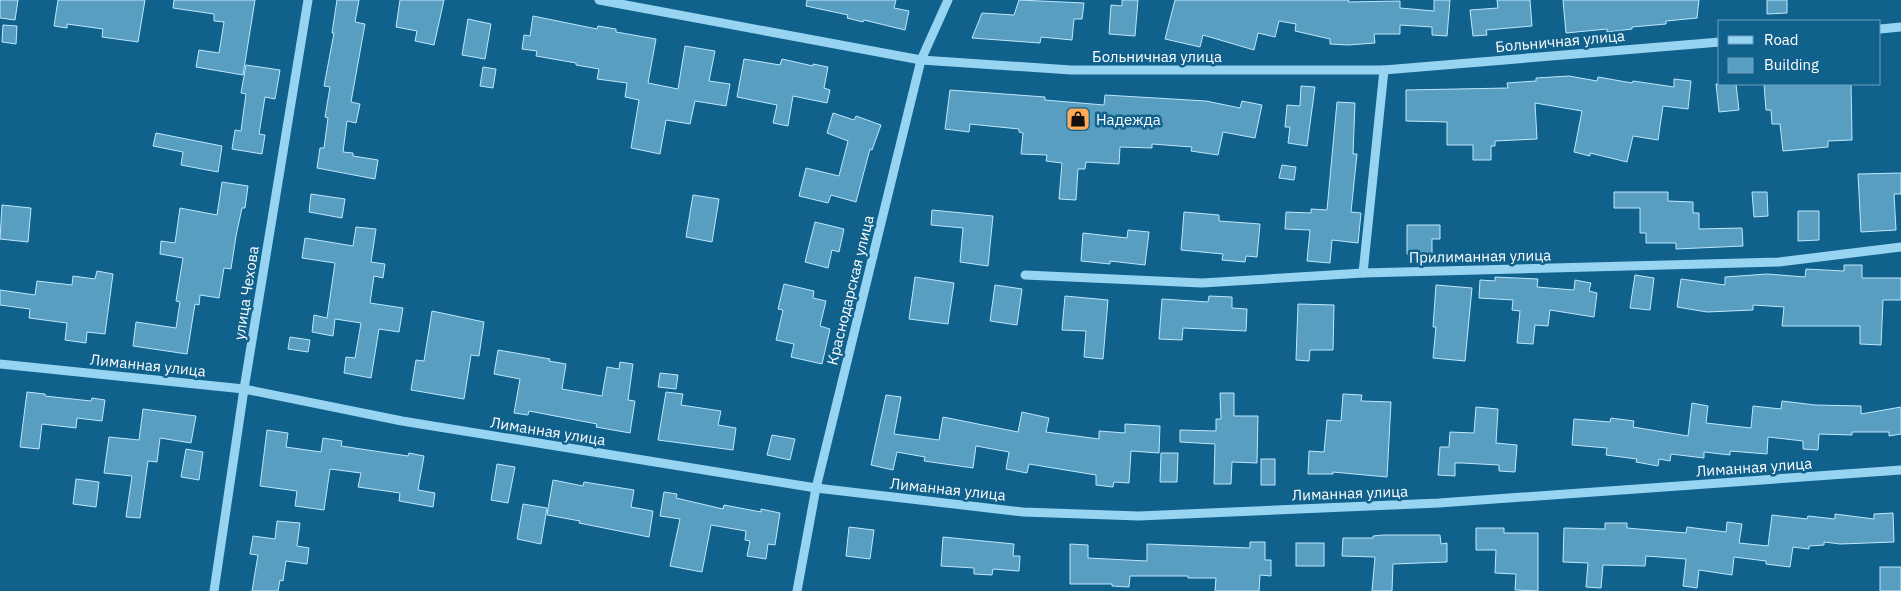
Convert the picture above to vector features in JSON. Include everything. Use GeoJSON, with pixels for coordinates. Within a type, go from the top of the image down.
{"type":"FeatureCollection","features":[{"type":"Feature","properties":{"kind":"street","name":"улица Чехова"},"geometry":{"type":"LineString","coordinates":[[214,591],[244,389],[308,0]]}},
{"type":"Feature","properties":{"kind":"street","name":"Больничная улица"},"geometry":{"type":"LineString","coordinates":[[599,0],[921,60],[1070,70],[1384,70],[1718,42]]}},
{"type":"Feature","properties":{"kind":"street","name":"Краснодарская улица"},"geometry":{"type":"LineString","coordinates":[[797,591],[816,488],[921,60],[948,0]]}},
{"type":"Feature","properties":{"kind":"street"},"geometry":{"type":"LineString","coordinates":[[1881,29],[1901,27]]}},
{"type":"Feature","properties":{"kind":"street"},"geometry":{"type":"LineString","coordinates":[[1363,273],[1384,70]]}},
{"type":"Feature","properties":{"kind":"street","name":"Прилиманная улица"},"geometry":{"type":"LineString","coordinates":[[1025,275],[1058,278],[1202,283],[1363,273],[1779,262],[1901,247]]}},
{"type":"Feature","properties":{"kind":"street","name":"Лиманная улица"},"geometry":{"type":"LineString","coordinates":[[0,364],[244,389],[402,421],[816,488],[1023,512],[1139,516],[1440,503],[1901,470]]}},
{"type":"Feature","properties":{"kind":"building"},"geometry":{"type":"Polygon","coordinates":[[[0,0],[18,0],[15,20],[0,18],[0,0]]]}},
{"type":"Feature","properties":{"kind":"building"},"geometry":{"type":"Polygon","coordinates":[[[58,0],[145,0],[138,42],[102,37],[103,29],[67,24],[67,28],[54,26],[58,0]]]}},
{"type":"Feature","properties":{"kind":"building"},"geometry":{"type":"Polygon","coordinates":[[[174,0],[255,0],[243,75],[196,67],[199,50],[219,53],[224,22],[214,21],[214,14],[173,8],[174,0]]]}},
{"type":"Feature","properties":{"kind":"building"},"geometry":{"type":"Polygon","coordinates":[[[337,0],[359,0],[355,22],[365,24],[351,102],[360,104],[356,123],[347,121],[343,152],[353,153],[353,156],[378,160],[375,179],[317,168],[320,148],[324,148],[328,118],[325,117],[330,87],[324,86],[334,33],[332,33],[337,0]]]}},
{"type":"Feature","properties":{"kind":"building"},"geometry":{"type":"Polygon","coordinates":[[[400,0],[444,0],[434,45],[415,41],[417,31],[396,27],[400,0]]]}},
{"type":"Feature","properties":{"kind":"building"},"geometry":{"type":"Polygon","coordinates":[[[807,0],[896,0],[894,8],[909,11],[905,30],[864,20],[863,22],[847,18],[848,15],[806,6],[807,0]]]}},
{"type":"Feature","properties":{"kind":"building"},"geometry":{"type":"Polygon","coordinates":[[[1019,0],[1084,3],[1082,19],[1074,19],[1072,40],[1041,37],[1040,43],[972,38],[982,13],[1014,15],[1019,0]]]}},
{"type":"Feature","properties":{"kind":"building"},"geometry":{"type":"Polygon","coordinates":[[[1122,0],[1138,0],[1135,36],[1109,34],[1111,5],[1122,6],[1122,0]]]}},
{"type":"Feature","properties":{"kind":"building"},"geometry":{"type":"Polygon","coordinates":[[[1175,0],[1400,1],[1400,8],[1434,11],[1434,0],[1450,0],[1447,36],[1432,35],[1432,27],[1400,25],[1400,34],[1374,34],[1375,43],[1330,44],[1330,39],[1295,31],[1296,24],[1279,21],[1275,37],[1258,33],[1254,50],[1203,35],[1200,47],[1165,39],[1175,0]]]}},
{"type":"Feature","properties":{"kind":"building"},"geometry":{"type":"Polygon","coordinates":[[[1497,0],[1530,0],[1532,26],[1486,30],[1487,35],[1473,36],[1470,10],[1498,8],[1497,0]]]}},
{"type":"Feature","properties":{"kind":"building"},"geometry":{"type":"Polygon","coordinates":[[[1563,0],[1699,0],[1697,18],[1666,21],[1666,24],[1632,27],[1632,29],[1607,32],[1607,29],[1566,33],[1563,0]]]}},
{"type":"Feature","properties":{"kind":"building"},"geometry":{"type":"Polygon","coordinates":[[[1767,0],[1787,0],[1787,13],[1767,14],[1767,0]]]}},
{"type":"Feature","properties":{"kind":"building"},"geometry":{"type":"Polygon","coordinates":[[[533,16],[597,29],[598,26],[616,29],[616,32],[656,39],[648,83],[678,89],[685,46],[715,51],[709,81],[730,84],[726,106],[695,101],[690,124],[666,120],[660,154],[631,148],[639,100],[625,97],[627,83],[597,79],[599,69],[536,56],[537,51],[522,49],[524,35],[530,36],[533,16]]]}},
{"type":"Feature","properties":{"kind":"building"},"geometry":{"type":"Polygon","coordinates":[[[468,19],[491,24],[485,59],[462,55],[468,19]]]}},
{"type":"Feature","properties":{"kind":"building"},"geometry":{"type":"Polygon","coordinates":[[[3,25],[17,26],[16,44],[2,42],[3,25]]]}},
{"type":"Feature","properties":{"kind":"building"},"geometry":{"type":"Polygon","coordinates":[[[744,59],[780,65],[782,59],[813,66],[813,64],[828,67],[824,88],[830,90],[827,103],[793,96],[788,126],[773,123],[777,105],[737,97],[744,59]]]}},
{"type":"Feature","properties":{"kind":"building"},"geometry":{"type":"Polygon","coordinates":[[[246,65],[280,70],[275,99],[265,97],[259,134],[265,135],[262,154],[232,149],[235,130],[241,131],[246,94],[241,93],[246,65]]]}},
{"type":"Feature","properties":{"kind":"building"},"geometry":{"type":"Polygon","coordinates":[[[483,67],[496,69],[493,88],[480,86],[483,67]]]}},
{"type":"Feature","properties":{"kind":"building"},"geometry":{"type":"Polygon","coordinates":[[[1569,76],[1597,81],[1598,77],[1632,83],[1633,81],[1674,87],[1674,79],[1691,81],[1688,109],[1663,106],[1658,140],[1633,136],[1627,162],[1590,153],[1590,156],[1574,152],[1582,111],[1535,103],[1537,139],[1495,141],[1495,146],[1491,146],[1491,160],[1473,160],[1473,145],[1447,145],[1447,122],[1406,121],[1406,90],[1508,88],[1507,83],[1536,81],[1536,78],[1569,76]]]}},
{"type":"Feature","properties":{"kind":"building"},"geometry":{"type":"Polygon","coordinates":[[[1716,84],[1736,85],[1739,110],[1719,112],[1716,84]]]}},
{"type":"Feature","properties":{"kind":"building"},"geometry":{"type":"Polygon","coordinates":[[[1764,85],[1851,85],[1852,140],[1828,141],[1828,147],[1783,151],[1780,124],[1772,124],[1771,110],[1766,110],[1764,85]]]}},
{"type":"Feature","properties":{"kind":"building"},"geometry":{"type":"Polygon","coordinates":[[[1301,86],[1315,87],[1307,146],[1288,143],[1290,127],[1285,127],[1287,105],[1300,106],[1301,86]]]}},
{"type":"Feature","properties":{"kind":"building"},"geometry":{"type":"Polygon","coordinates":[[[950,90],[1045,97],[1045,100],[1104,105],[1105,95],[1206,101],[1240,108],[1242,101],[1262,105],[1255,138],[1223,132],[1218,155],[1191,151],[1192,147],[1152,144],[1152,148],[1120,147],[1119,164],[1086,162],[1085,169],[1078,169],[1076,200],[1059,199],[1062,163],[1046,161],[1047,155],[1021,154],[1023,133],[1019,132],[1019,129],[970,124],[969,132],[945,129],[950,90]]]}},
{"type":"Feature","properties":{"kind":"building"},"geometry":{"type":"Polygon","coordinates":[[[1337,102],[1355,103],[1353,154],[1357,154],[1351,212],[1361,213],[1358,243],[1332,240],[1330,263],[1307,261],[1310,230],[1285,229],[1286,212],[1311,213],[1311,209],[1327,210],[1337,102]]]}},
{"type":"Feature","properties":{"kind":"building"},"geometry":{"type":"Polygon","coordinates":[[[833,113],[854,120],[856,116],[881,125],[872,150],[870,149],[856,202],[831,195],[828,203],[799,196],[806,168],[839,176],[848,141],[827,133],[833,113]]]}},
{"type":"Feature","properties":{"kind":"building"},"geometry":{"type":"Polygon","coordinates":[[[156,133],[222,146],[218,172],[181,165],[183,152],[153,146],[156,133]]]}},
{"type":"Feature","properties":{"kind":"building"},"geometry":{"type":"Polygon","coordinates":[[[1282,165],[1296,167],[1294,180],[1279,178],[1282,165]]]}},
{"type":"Feature","properties":{"kind":"building"},"geometry":{"type":"Polygon","coordinates":[[[1901,173],[1901,194],[1894,194],[1896,230],[1861,232],[1858,174],[1901,173]]]}},
{"type":"Feature","properties":{"kind":"building"},"geometry":{"type":"Polygon","coordinates":[[[222,182],[248,186],[245,208],[242,208],[236,236],[231,269],[224,268],[219,298],[200,295],[199,305],[195,304],[187,354],[133,346],[136,322],[176,328],[180,302],[176,301],[183,258],[160,254],[161,241],[175,243],[180,208],[217,215],[222,182]]]}},
{"type":"Feature","properties":{"kind":"building"},"geometry":{"type":"Polygon","coordinates":[[[1614,192],[1668,192],[1668,201],[1693,202],[1693,213],[1699,213],[1699,229],[1742,228],[1743,246],[1676,249],[1676,243],[1646,243],[1646,233],[1640,233],[1640,208],[1614,208],[1614,192]]]}},
{"type":"Feature","properties":{"kind":"building"},"geometry":{"type":"Polygon","coordinates":[[[1752,192],[1767,192],[1768,216],[1754,217],[1752,192]]]}},
{"type":"Feature","properties":{"kind":"building"},"geometry":{"type":"Polygon","coordinates":[[[311,194],[345,199],[342,218],[309,212],[311,194]]]}},
{"type":"Feature","properties":{"kind":"building"},"geometry":{"type":"Polygon","coordinates":[[[693,195],[719,199],[712,242],[686,237],[693,195]]]}},
{"type":"Feature","properties":{"kind":"building"},"geometry":{"type":"Polygon","coordinates":[[[2,205],[31,208],[28,242],[0,239],[2,205]]]}},
{"type":"Feature","properties":{"kind":"building"},"geometry":{"type":"Polygon","coordinates":[[[932,210],[993,216],[988,266],[960,262],[963,228],[931,225],[932,210]]]}},
{"type":"Feature","properties":{"kind":"building"},"geometry":{"type":"Polygon","coordinates":[[[1798,211],[1819,211],[1819,240],[1798,241],[1798,211]]]}},
{"type":"Feature","properties":{"kind":"building"},"geometry":{"type":"Polygon","coordinates":[[[1184,212],[1219,215],[1219,221],[1260,224],[1257,257],[1246,256],[1245,262],[1222,260],[1223,254],[1181,250],[1184,212]]]}},
{"type":"Feature","properties":{"kind":"building"},"geometry":{"type":"Polygon","coordinates":[[[815,222],[844,229],[839,252],[832,250],[828,268],[805,262],[815,222]]]}},
{"type":"Feature","properties":{"kind":"building"},"geometry":{"type":"Polygon","coordinates":[[[1407,225],[1440,225],[1440,239],[1432,239],[1432,254],[1407,254],[1407,225]]]}},
{"type":"Feature","properties":{"kind":"building"},"geometry":{"type":"Polygon","coordinates":[[[356,227],[376,229],[371,262],[385,264],[383,278],[374,276],[370,303],[403,308],[399,332],[379,329],[371,378],[344,373],[346,357],[355,358],[361,323],[335,319],[333,336],[312,332],[314,315],[327,318],[335,263],[302,258],[305,238],[353,246],[356,227]]]}},
{"type":"Feature","properties":{"kind":"building"},"geometry":{"type":"Polygon","coordinates":[[[1128,230],[1149,232],[1145,265],[1110,261],[1110,264],[1081,261],[1083,233],[1127,238],[1128,230]]]}},
{"type":"Feature","properties":{"kind":"building"},"geometry":{"type":"Polygon","coordinates":[[[1844,265],[1862,265],[1862,278],[1901,278],[1901,300],[1883,300],[1881,345],[1860,344],[1860,326],[1782,326],[1784,307],[1753,305],[1753,310],[1707,312],[1677,307],[1681,279],[1725,285],[1725,277],[1767,274],[1805,277],[1806,269],[1844,271],[1844,265]]]}},
{"type":"Feature","properties":{"kind":"building"},"geometry":{"type":"Polygon","coordinates":[[[97,271],[113,274],[105,334],[87,332],[86,343],[65,340],[67,323],[29,318],[30,309],[0,305],[0,290],[35,295],[37,281],[72,285],[73,276],[95,279],[97,271]]]}},
{"type":"Feature","properties":{"kind":"building"},"geometry":{"type":"Polygon","coordinates":[[[1635,275],[1654,278],[1650,310],[1630,308],[1635,275]]]}},
{"type":"Feature","properties":{"kind":"building"},"geometry":{"type":"Polygon","coordinates":[[[915,277],[954,283],[948,324],[909,319],[915,277]]]}},
{"type":"Feature","properties":{"kind":"building"},"geometry":{"type":"Polygon","coordinates":[[[1495,277],[1538,279],[1537,287],[1574,290],[1575,280],[1591,283],[1589,291],[1597,293],[1594,317],[1550,310],[1548,326],[1535,325],[1533,344],[1517,343],[1520,311],[1512,310],[1513,300],[1479,298],[1480,280],[1495,281],[1495,277]]]}},
{"type":"Feature","properties":{"kind":"building"},"geometry":{"type":"Polygon","coordinates":[[[784,284],[814,291],[813,298],[826,301],[820,326],[830,329],[822,364],[791,357],[794,344],[776,340],[783,310],[778,309],[784,284]]]}},
{"type":"Feature","properties":{"kind":"building"},"geometry":{"type":"Polygon","coordinates":[[[995,285],[1022,289],[1017,325],[990,321],[995,285]]]}},
{"type":"Feature","properties":{"kind":"building"},"geometry":{"type":"Polygon","coordinates":[[[1436,285],[1472,288],[1465,361],[1433,358],[1436,327],[1433,327],[1436,285]]]}},
{"type":"Feature","properties":{"kind":"building"},"geometry":{"type":"Polygon","coordinates":[[[1065,296],[1108,300],[1103,359],[1084,357],[1086,331],[1062,330],[1065,296]]]}},
{"type":"Feature","properties":{"kind":"building"},"geometry":{"type":"Polygon","coordinates":[[[1209,296],[1232,297],[1232,308],[1247,309],[1246,331],[1183,328],[1182,340],[1159,339],[1162,299],[1208,302],[1209,296]]]}},
{"type":"Feature","properties":{"kind":"building"},"geometry":{"type":"Polygon","coordinates":[[[1298,304],[1334,305],[1333,350],[1310,350],[1309,361],[1296,360],[1298,304]]]}},
{"type":"Feature","properties":{"kind":"building"},"geometry":{"type":"Polygon","coordinates":[[[432,311],[484,322],[479,356],[471,355],[464,399],[411,390],[416,360],[424,361],[432,311]]]}},
{"type":"Feature","properties":{"kind":"building"},"geometry":{"type":"Polygon","coordinates":[[[290,337],[310,340],[308,352],[288,349],[290,337]]]}},
{"type":"Feature","properties":{"kind":"building"},"geometry":{"type":"Polygon","coordinates":[[[498,350],[550,359],[549,361],[566,364],[562,389],[602,396],[607,367],[619,369],[620,362],[633,364],[628,400],[635,401],[630,433],[596,427],[597,424],[529,411],[528,415],[514,413],[520,379],[494,374],[498,350]]]}},
{"type":"Feature","properties":{"kind":"building"},"geometry":{"type":"Polygon","coordinates":[[[660,373],[678,375],[676,389],[658,387],[660,373]]]}},
{"type":"Feature","properties":{"kind":"building"},"geometry":{"type":"Polygon","coordinates":[[[27,392],[91,401],[92,398],[105,400],[102,421],[77,418],[76,428],[42,424],[39,449],[20,447],[27,392]]]}},
{"type":"Feature","properties":{"kind":"building"},"geometry":{"type":"Polygon","coordinates":[[[666,392],[683,394],[681,405],[721,411],[718,425],[736,428],[733,450],[658,440],[666,392]]]}},
{"type":"Feature","properties":{"kind":"building"},"geometry":{"type":"Polygon","coordinates":[[[1220,393],[1234,393],[1234,416],[1258,416],[1257,463],[1232,462],[1231,484],[1214,484],[1215,444],[1180,442],[1180,430],[1216,431],[1216,419],[1221,419],[1220,393]]]}},
{"type":"Feature","properties":{"kind":"building"},"geometry":{"type":"Polygon","coordinates":[[[1343,394],[1362,395],[1361,401],[1391,402],[1387,477],[1333,472],[1333,474],[1308,474],[1309,451],[1324,452],[1327,420],[1341,421],[1343,394]]]}},
{"type":"Feature","properties":{"kind":"building"},"geometry":{"type":"Polygon","coordinates":[[[886,395],[901,397],[894,434],[939,440],[943,417],[1018,432],[1022,412],[1049,418],[1046,432],[1099,439],[1099,431],[1125,433],[1125,424],[1160,426],[1159,453],[1131,451],[1129,483],[1114,482],[1113,487],[1096,485],[1096,475],[1029,464],[1027,473],[1006,469],[1009,452],[976,446],[973,468],[924,461],[925,457],[897,452],[893,470],[871,465],[886,395]]]}},
{"type":"Feature","properties":{"kind":"building"},"geometry":{"type":"Polygon","coordinates":[[[1782,401],[1815,405],[1861,406],[1861,414],[1901,407],[1901,434],[1889,436],[1889,432],[1852,432],[1852,435],[1819,434],[1818,450],[1803,449],[1803,441],[1768,437],[1767,454],[1730,451],[1730,455],[1704,452],[1704,458],[1671,454],[1670,461],[1659,459],[1658,466],[1636,462],[1637,459],[1606,455],[1607,448],[1572,445],[1574,419],[1610,422],[1611,418],[1634,421],[1633,427],[1688,436],[1692,403],[1708,406],[1706,423],[1751,428],[1753,406],[1781,409],[1782,401]]]}},
{"type":"Feature","properties":{"kind":"building"},"geometry":{"type":"Polygon","coordinates":[[[1476,407],[1498,409],[1496,443],[1517,445],[1515,472],[1499,471],[1499,465],[1455,463],[1455,476],[1438,475],[1440,447],[1449,447],[1450,432],[1474,433],[1476,407]]]}},
{"type":"Feature","properties":{"kind":"building"},"geometry":{"type":"Polygon","coordinates":[[[143,409],[196,416],[191,443],[160,438],[157,462],[148,461],[140,518],[126,517],[132,476],[104,473],[109,437],[139,440],[143,409]]]}},
{"type":"Feature","properties":{"kind":"building"},"geometry":{"type":"Polygon","coordinates":[[[267,430],[288,433],[286,447],[321,452],[323,438],[342,441],[341,446],[408,456],[409,453],[424,456],[418,490],[435,493],[433,507],[399,501],[400,493],[358,487],[361,473],[330,469],[324,510],[295,506],[297,491],[260,486],[267,430]]]}},
{"type":"Feature","properties":{"kind":"building"},"geometry":{"type":"Polygon","coordinates":[[[772,435],[795,439],[790,460],[767,455],[772,435]]]}},
{"type":"Feature","properties":{"kind":"building"},"geometry":{"type":"Polygon","coordinates":[[[186,449],[203,452],[199,480],[181,477],[186,449]]]}},
{"type":"Feature","properties":{"kind":"building"},"geometry":{"type":"Polygon","coordinates":[[[1161,453],[1178,453],[1177,482],[1160,482],[1161,453]]]}},
{"type":"Feature","properties":{"kind":"building"},"geometry":{"type":"Polygon","coordinates":[[[1261,459],[1275,459],[1275,485],[1261,485],[1261,459]]]}},
{"type":"Feature","properties":{"kind":"building"},"geometry":{"type":"Polygon","coordinates":[[[497,464],[515,467],[508,503],[491,500],[497,464]]]}},
{"type":"Feature","properties":{"kind":"building"},"geometry":{"type":"Polygon","coordinates":[[[76,479],[99,482],[96,507],[73,504],[76,479]]]}},
{"type":"Feature","properties":{"kind":"building"},"geometry":{"type":"Polygon","coordinates":[[[553,480],[583,486],[584,482],[634,490],[631,507],[653,511],[649,537],[547,515],[553,480]]]}},
{"type":"Feature","properties":{"kind":"building"},"geometry":{"type":"Polygon","coordinates":[[[664,492],[677,494],[676,498],[723,509],[724,505],[761,512],[761,509],[780,513],[775,545],[768,544],[766,559],[747,556],[750,541],[745,540],[746,531],[711,525],[702,572],[670,566],[680,519],[660,516],[664,492]]]}},
{"type":"Feature","properties":{"kind":"building"},"geometry":{"type":"Polygon","coordinates":[[[523,504],[547,508],[541,544],[517,539],[523,504]]]}},
{"type":"Feature","properties":{"kind":"building"},"geometry":{"type":"Polygon","coordinates":[[[1893,513],[1894,542],[1840,544],[1824,542],[1824,545],[1809,546],[1809,549],[1793,547],[1790,567],[1766,564],[1766,561],[1734,557],[1732,575],[1699,570],[1697,588],[1683,586],[1686,559],[1646,556],[1645,566],[1603,565],[1601,588],[1586,587],[1588,563],[1563,562],[1564,528],[1605,529],[1605,523],[1627,523],[1627,528],[1686,533],[1687,527],[1726,532],[1727,522],[1742,524],[1739,543],[1768,546],[1772,515],[1807,519],[1808,516],[1835,519],[1835,514],[1874,519],[1874,514],[1893,513]]]}},
{"type":"Feature","properties":{"kind":"building"},"geometry":{"type":"Polygon","coordinates":[[[277,521],[300,523],[297,546],[309,548],[307,564],[286,561],[283,581],[280,580],[278,591],[252,591],[258,555],[250,554],[253,536],[275,539],[277,521]]]}},
{"type":"Feature","properties":{"kind":"building"},"geometry":{"type":"Polygon","coordinates":[[[849,527],[874,530],[870,559],[846,556],[849,527]]]}},
{"type":"Feature","properties":{"kind":"building"},"geometry":{"type":"Polygon","coordinates":[[[1476,528],[1504,528],[1504,533],[1538,533],[1538,591],[1515,590],[1516,574],[1495,573],[1496,550],[1476,550],[1476,528]]]}},
{"type":"Feature","properties":{"kind":"building"},"geometry":{"type":"Polygon","coordinates":[[[1440,535],[1441,544],[1447,543],[1447,562],[1393,564],[1392,591],[1372,591],[1375,557],[1342,556],[1343,538],[1373,538],[1373,536],[1440,535]]]}},
{"type":"Feature","properties":{"kind":"building"},"geometry":{"type":"Polygon","coordinates":[[[943,537],[1014,544],[1013,556],[1020,556],[1019,571],[993,569],[992,575],[974,574],[974,568],[941,566],[943,537]]]}},
{"type":"Feature","properties":{"kind":"building"},"geometry":{"type":"Polygon","coordinates":[[[1250,542],[1265,542],[1265,560],[1271,560],[1271,576],[1260,575],[1259,591],[1215,591],[1216,578],[1188,578],[1188,576],[1130,576],[1129,587],[1112,586],[1112,584],[1070,584],[1070,544],[1088,545],[1088,558],[1147,561],[1147,544],[1250,548],[1250,542]]]}},
{"type":"Feature","properties":{"kind":"building"},"geometry":{"type":"Polygon","coordinates":[[[1296,543],[1324,543],[1324,566],[1296,566],[1296,543]]]}},
{"type":"Feature","properties":{"kind":"building"},"geometry":{"type":"Polygon","coordinates":[[[1880,567],[1901,567],[1901,591],[1880,591],[1880,567]]]}},
{"type":"Feature","properties":{"kind":"place","name":"Надежда"},"geometry":{"type":"Point","coordinates":[1078,119]}}]}
